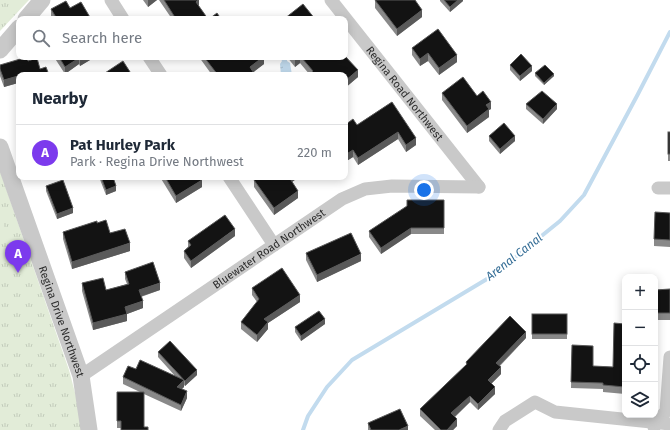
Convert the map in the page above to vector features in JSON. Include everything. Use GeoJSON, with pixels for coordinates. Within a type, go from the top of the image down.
{"type":"FeatureCollection","features":[{"type":"Feature","properties":{"kind":"street"},"geometry":{"type":"LineString","coordinates":[[29,16],[42,0]]}},
{"type":"Feature","properties":{"kind":"street"},"geometry":{"type":"LineString","coordinates":[[111,0],[121,16]]}},
{"type":"Feature","properties":{"kind":"street","name":"Regina Road Northwest"},"geometry":{"type":"LineString","coordinates":[[331,0],[344,16]]}},
{"type":"Feature","properties":{"kind":"street","name":"Regina Road Northwest"},"geometry":{"type":"LineString","coordinates":[[348,22],[478,187]]}},
{"type":"Feature","properties":{"kind":"street"},"geometry":{"type":"LineString","coordinates":[[0,50],[16,31]]}},
{"type":"Feature","properties":{"kind":"street"},"geometry":{"type":"LineString","coordinates":[[151,60],[159,72]]}},
{"type":"Feature","properties":{"kind":"street","name":"Regina Drive Northwest"},"geometry":{"type":"LineString","coordinates":[[0,147],[81,376],[90,430]]}},
{"type":"Feature","properties":{"kind":"street"},"geometry":{"type":"LineString","coordinates":[[231,180],[274,245]]}},
{"type":"Feature","properties":{"kind":"street","name":"Bluewater Road Northwest"},"geometry":{"type":"LineString","coordinates":[[81,376],[342,199],[365,189],[392,186],[478,187]]}},
{"type":"Feature","properties":{"kind":"street"},"geometry":{"type":"LineString","coordinates":[[499,430],[505,421],[535,402],[555,412],[659,425],[666,411],[670,357]]}},
{"type":"Feature","properties":{"kind":"green space"},"geometry":{"type":"Polygon","coordinates":[[[0,0],[29,0],[0,31],[0,0]]]}},
{"type":"Feature","properties":{"kind":"green space"},"geometry":{"type":"Polygon","coordinates":[[[0,171],[69,370],[78,404],[82,430],[0,430],[0,171]]]}},
{"type":"Feature","properties":{"kind":"green space"},"geometry":{"type":"Polygon","coordinates":[[[0,216],[9,239],[0,242],[0,216]]]}},
{"type":"Feature","properties":{"kind":"water"},"geometry":{"type":"Polygon","coordinates":[[[287,60],[290,63],[292,72],[281,72],[280,64],[282,61],[287,60]]]}},
{"type":"Feature","properties":{"kind":"building"},"geometry":{"type":"Polygon","coordinates":[[[164,0],[198,0],[196,2],[206,16],[174,16],[164,0]]]}},
{"type":"Feature","properties":{"kind":"building"},"geometry":{"type":"Polygon","coordinates":[[[375,0],[415,0],[422,10],[397,29],[375,0]]]}},
{"type":"Feature","properties":{"kind":"building"},"geometry":{"type":"Polygon","coordinates":[[[444,0],[458,0],[450,7],[444,0]]]}},
{"type":"Feature","properties":{"kind":"building"},"geometry":{"type":"Polygon","coordinates":[[[66,1],[70,8],[81,2],[89,16],[55,16],[51,9],[66,1]]]}},
{"type":"Feature","properties":{"kind":"building"},"geometry":{"type":"Polygon","coordinates":[[[303,4],[313,16],[288,16],[303,4]]]}},
{"type":"Feature","properties":{"kind":"building"},"geometry":{"type":"Polygon","coordinates":[[[438,29],[457,55],[439,68],[428,53],[420,59],[412,48],[438,29]]]}},
{"type":"Feature","properties":{"kind":"building"},"geometry":{"type":"Polygon","coordinates":[[[521,54],[532,66],[520,76],[510,65],[521,54]]]}},
{"type":"Feature","properties":{"kind":"building"},"geometry":{"type":"Polygon","coordinates":[[[348,59],[358,70],[348,78],[348,72],[312,72],[313,71],[304,60],[348,59]]]}},
{"type":"Feature","properties":{"kind":"building"},"geometry":{"type":"Polygon","coordinates":[[[17,60],[38,60],[40,69],[46,67],[48,72],[16,72],[16,77],[4,80],[0,65],[17,60]]]}},
{"type":"Feature","properties":{"kind":"building"},"geometry":{"type":"Polygon","coordinates":[[[61,60],[76,60],[65,67],[61,60]]]}},
{"type":"Feature","properties":{"kind":"building"},"geometry":{"type":"Polygon","coordinates":[[[206,60],[259,60],[250,67],[253,72],[216,72],[206,60]]]}},
{"type":"Feature","properties":{"kind":"building"},"geometry":{"type":"Polygon","coordinates":[[[123,61],[130,72],[106,72],[123,61]]]}},
{"type":"Feature","properties":{"kind":"building"},"geometry":{"type":"Polygon","coordinates":[[[545,65],[554,74],[544,83],[535,73],[545,65]]]}},
{"type":"Feature","properties":{"kind":"building"},"geometry":{"type":"Polygon","coordinates":[[[463,77],[477,96],[483,91],[491,102],[486,105],[489,109],[467,126],[442,93],[463,77]]]}},
{"type":"Feature","properties":{"kind":"building"},"geometry":{"type":"Polygon","coordinates":[[[542,91],[557,104],[543,119],[526,104],[542,91]]]}},
{"type":"Feature","properties":{"kind":"building"},"geometry":{"type":"Polygon","coordinates":[[[392,102],[416,138],[406,145],[398,132],[358,158],[353,150],[348,153],[348,123],[353,119],[357,125],[392,102]]]}},
{"type":"Feature","properties":{"kind":"building"},"geometry":{"type":"Polygon","coordinates":[[[504,123],[515,136],[500,149],[489,136],[504,123]]]}},
{"type":"Feature","properties":{"kind":"building"},"geometry":{"type":"Polygon","coordinates":[[[668,132],[670,132],[670,154],[668,154],[668,132]]]}},
{"type":"Feature","properties":{"kind":"building"},"geometry":{"type":"Polygon","coordinates":[[[63,180],[73,208],[57,214],[46,186],[63,180]]]}},
{"type":"Feature","properties":{"kind":"building"},"geometry":{"type":"Polygon","coordinates":[[[102,180],[114,180],[116,186],[106,190],[102,180]]]}},
{"type":"Feature","properties":{"kind":"building"},"geometry":{"type":"Polygon","coordinates":[[[167,180],[202,180],[176,196],[167,180]]]}},
{"type":"Feature","properties":{"kind":"building"},"geometry":{"type":"Polygon","coordinates":[[[254,180],[291,180],[298,191],[274,208],[254,180]]]}},
{"type":"Feature","properties":{"kind":"building"},"geometry":{"type":"Polygon","coordinates":[[[407,200],[444,200],[444,228],[411,228],[381,248],[369,231],[407,206],[407,200]]]}},
{"type":"Feature","properties":{"kind":"building"},"geometry":{"type":"Polygon","coordinates":[[[655,212],[670,213],[670,240],[654,239],[655,212]]]}},
{"type":"Feature","properties":{"kind":"building"},"geometry":{"type":"Polygon","coordinates":[[[225,215],[235,229],[191,261],[184,251],[191,245],[188,241],[225,215]]]}},
{"type":"Feature","properties":{"kind":"building"},"geometry":{"type":"Polygon","coordinates":[[[106,220],[110,233],[125,229],[130,243],[72,262],[63,232],[97,221],[97,223],[106,220]]]}},
{"type":"Feature","properties":{"kind":"building"},"geometry":{"type":"Polygon","coordinates":[[[351,233],[361,254],[317,275],[306,253],[351,233]]]}},
{"type":"Feature","properties":{"kind":"building"},"geometry":{"type":"Polygon","coordinates":[[[153,262],[160,283],[139,290],[143,301],[125,307],[127,314],[93,323],[82,283],[103,278],[106,290],[129,284],[125,272],[153,262]]]}},
{"type":"Feature","properties":{"kind":"building"},"geometry":{"type":"Polygon","coordinates":[[[282,268],[300,295],[264,319],[268,322],[257,335],[241,322],[259,299],[252,288],[282,268]]]}},
{"type":"Feature","properties":{"kind":"building"},"geometry":{"type":"Polygon","coordinates":[[[670,289],[670,313],[658,313],[658,290],[670,289]]]}},
{"type":"Feature","properties":{"kind":"building"},"geometry":{"type":"Polygon","coordinates":[[[319,311],[325,319],[301,336],[295,327],[319,311]]]}},
{"type":"Feature","properties":{"kind":"building"},"geometry":{"type":"Polygon","coordinates":[[[532,314],[567,314],[567,334],[532,334],[532,314]]]}},
{"type":"Feature","properties":{"kind":"building"},"geometry":{"type":"Polygon","coordinates":[[[510,316],[526,332],[496,363],[501,367],[488,380],[495,387],[478,404],[470,396],[451,413],[457,419],[447,430],[441,430],[420,409],[467,364],[466,362],[510,316]]]}},
{"type":"Feature","properties":{"kind":"building"},"geometry":{"type":"Polygon","coordinates":[[[614,323],[622,324],[622,387],[603,385],[603,383],[571,382],[572,345],[593,346],[593,366],[613,367],[614,323]]]}},
{"type":"Feature","properties":{"kind":"building"},"geometry":{"type":"Polygon","coordinates":[[[170,341],[197,370],[185,381],[158,352],[170,341]]]}},
{"type":"Feature","properties":{"kind":"building"},"geometry":{"type":"Polygon","coordinates":[[[140,360],[184,380],[177,387],[187,391],[181,405],[123,377],[128,366],[136,369],[140,360]]]}},
{"type":"Feature","properties":{"kind":"building"},"geometry":{"type":"Polygon","coordinates":[[[117,392],[144,392],[144,427],[148,427],[148,430],[121,430],[121,421],[117,421],[117,392]]]}},
{"type":"Feature","properties":{"kind":"building"},"geometry":{"type":"Polygon","coordinates":[[[400,409],[408,426],[399,430],[371,430],[368,423],[400,409]]]}},
{"type":"Feature","properties":{"kind":"waterway","name":"Arenal Canal"},"geometry":{"type":"LineString","coordinates":[[303,430],[308,416],[327,387],[352,360],[492,276],[560,221],[584,195],[670,32]]}},
{"type":"Feature","properties":{"kind":"place","name":"Pat Hurley Park"},"geometry":{"type":"Point","coordinates":[18,273]}}]}
